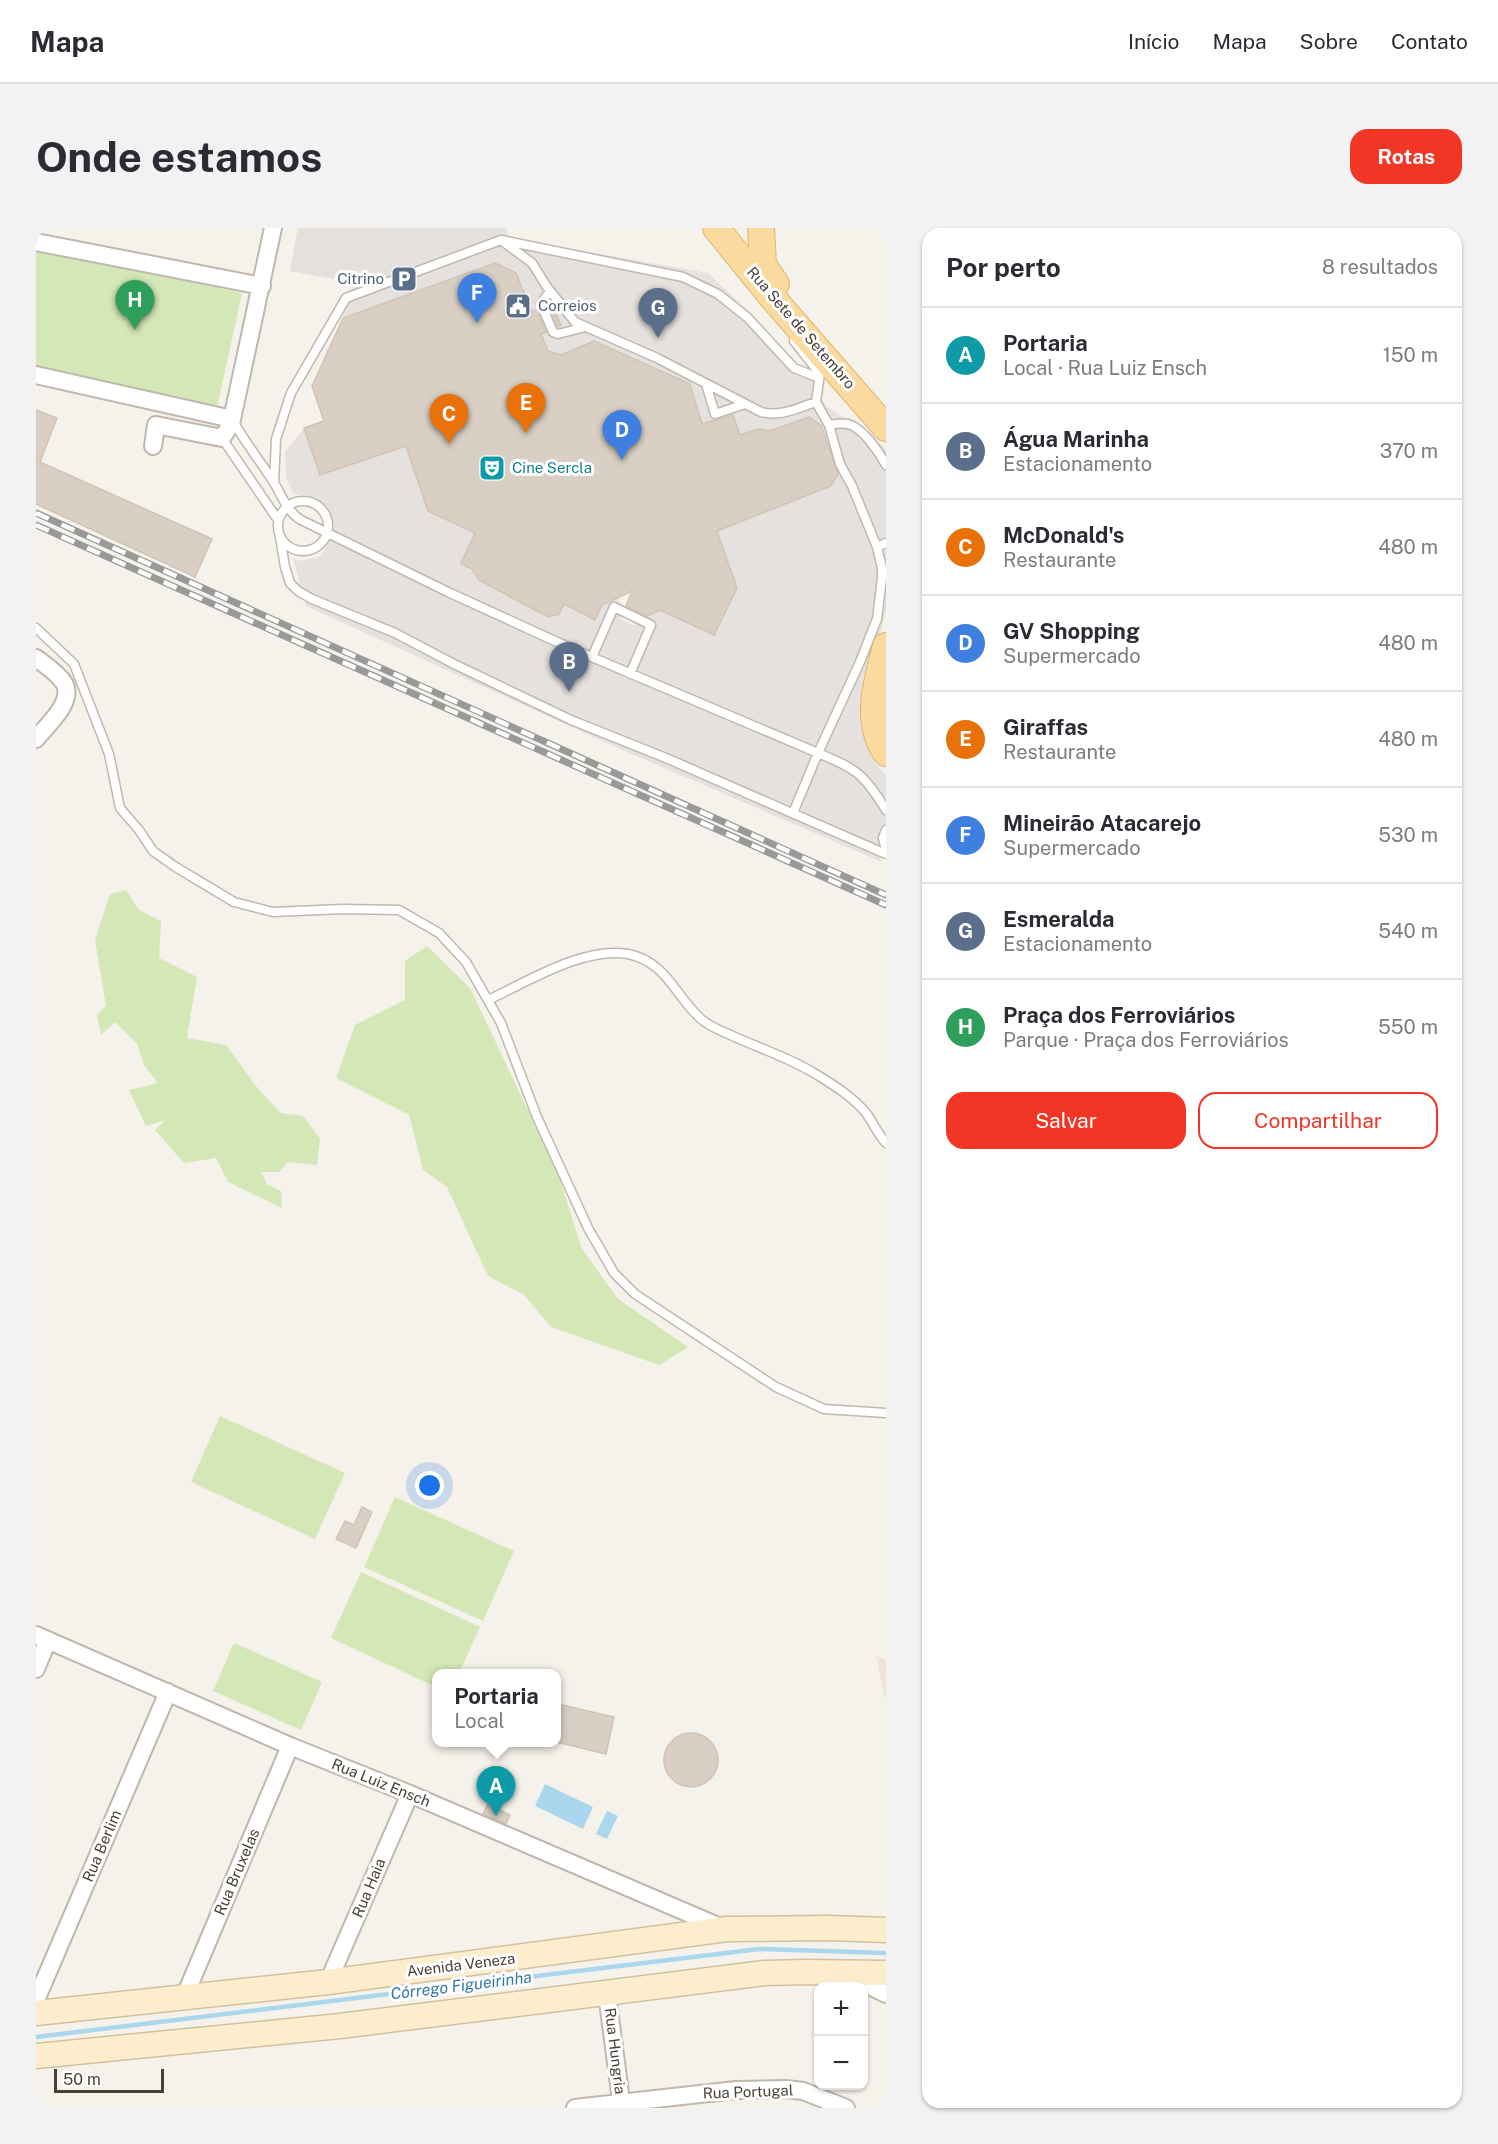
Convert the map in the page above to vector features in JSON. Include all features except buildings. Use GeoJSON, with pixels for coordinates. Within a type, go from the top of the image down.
{"type":"FeatureCollection","features":[{"type":"Feature","properties":{"kind":"main road","name":"Rua Sete de Setembro"},"geometry":{"type":"LineString","coordinates":[[761,228],[763,266],[773,296],[886,403]]}},
{"type":"Feature","properties":{"kind":"main road","name":"Rua Sete de Setembro"},"geometry":{"type":"LineString","coordinates":[[716,229],[886,428]]}},
{"type":"Feature","properties":{"kind":"main road"},"geometry":{"type":"LineString","coordinates":[[886,646],[873,701],[873,721],[878,739],[886,753]]}},
{"type":"Feature","properties":{"kind":"main road","name":"Avenida Veneza"},"geometry":{"type":"LineString","coordinates":[[36,2013],[328,1982],[726,1929],[886,1930]]}},
{"type":"Feature","properties":{"kind":"main road"},"geometry":{"type":"LineString","coordinates":[[36,2056],[340,2026],[765,1973],[886,1973]]}},
{"type":"Feature","properties":{"kind":"street"},"geometry":{"type":"LineString","coordinates":[[153,446],[156,425],[222,438],[227,433],[232,420],[273,228]]}},
{"type":"Feature","properties":{"kind":"street"},"geometry":{"type":"LineString","coordinates":[[36,242],[262,286]]}},
{"type":"Feature","properties":{"kind":"street"},"geometry":{"type":"LineString","coordinates":[[36,375],[232,420]]}},
{"type":"Feature","properties":{"kind":"street"},"geometry":{"type":"LineString","coordinates":[[36,658],[65,684],[66,697],[36,740]]}},
{"type":"Feature","properties":{"kind":"street"},"geometry":{"type":"LineString","coordinates":[[36,1669],[42,1638]]}},
{"type":"Feature","properties":{"kind":"street","name":"Rua Luiz Ensch"},"geometry":{"type":"LineString","coordinates":[[42,1638],[290,1746],[410,1794],[726,1929]]}},
{"type":"Feature","properties":{"kind":"street","name":"Rua Berlim"},"geometry":{"type":"LineString","coordinates":[[36,2000],[168,1692]]}},
{"type":"Feature","properties":{"kind":"street","name":"Rua Bruxelas"},"geometry":{"type":"LineString","coordinates":[[184,1998],[290,1746]]}},
{"type":"Feature","properties":{"kind":"street","name":"Rua Haia"},"geometry":{"type":"LineString","coordinates":[[328,1982],[410,1794]]}},
{"type":"Feature","properties":{"kind":"street"},"geometry":{"type":"LineString","coordinates":[[842,1972],[886,1994]]}},
{"type":"Feature","properties":{"kind":"street","name":"Rua Hungria"},"geometry":{"type":"LineString","coordinates":[[607,1994],[622,2105]]}},
{"type":"Feature","properties":{"kind":"street","name":"Rua Portugal"},"geometry":{"type":"LineString","coordinates":[[575,2108],[622,2105],[736,2090],[786,2089],[803,2091],[846,2108]]}},
{"type":"Feature","properties":{"kind":"lane"},"geometry":{"type":"LineString","coordinates":[[716,229],[773,296]]}},
{"type":"Feature","properties":{"kind":"lane"},"geometry":{"type":"LineString","coordinates":[[501,240],[532,263],[574,322],[657,358],[761,412],[774,414],[791,411],[816,402]]}},
{"type":"Feature","properties":{"kind":"lane"},"geometry":{"type":"LineString","coordinates":[[274,483],[276,439],[291,393],[346,298],[501,240],[683,277],[718,294],[747,317],[794,368],[819,378]]}},
{"type":"Feature","properties":{"kind":"lane"},"geometry":{"type":"LineString","coordinates":[[550,291],[541,304],[553,332],[558,334],[585,327]]}},
{"type":"Feature","properties":{"kind":"lane"},"geometry":{"type":"LineString","coordinates":[[787,331],[820,374],[816,402],[829,424],[840,464],[852,486],[877,547],[882,568],[877,619],[793,813]]}},
{"type":"Feature","properties":{"kind":"lane"},"geometry":{"type":"LineString","coordinates":[[706,384],[715,414],[745,404]]}},
{"type":"Feature","properties":{"kind":"lane"},"geometry":{"type":"LineString","coordinates":[[232,420],[274,483],[286,507],[295,517],[327,535],[448,592],[857,772],[869,782],[886,810]]}},
{"type":"Feature","properties":{"kind":"lane"},"geometry":{"type":"LineString","coordinates":[[829,424],[845,424],[855,427],[879,451],[886,465]]}},
{"type":"Feature","properties":{"kind":"lane"},"geometry":{"type":"LineString","coordinates":[[222,438],[278,520]]}},
{"type":"Feature","properties":{"kind":"lane"},"geometry":{"type":"LineString","coordinates":[[280,537],[285,544],[300,552],[317,548],[327,535],[328,520],[314,503],[300,501],[286,507],[278,520],[277,529],[285,567],[290,583],[298,591],[395,633],[571,720],[886,852]]}},
{"type":"Feature","properties":{"kind":"lane"},"geometry":{"type":"LineString","coordinates":[[877,547],[886,543]]}},
{"type":"Feature","properties":{"kind":"lane"},"geometry":{"type":"LineString","coordinates":[[592,657],[614,607],[651,624],[630,674]]}},
{"type":"Feature","properties":{"kind":"lane"},"geometry":{"type":"LineString","coordinates":[[36,628],[74,664],[109,754],[120,808],[153,851],[234,902],[273,912],[343,909],[399,910],[440,933],[466,962],[501,1023],[537,1117],[584,1218],[614,1273],[635,1294],[776,1387],[824,1409],[886,1413]]}},
{"type":"Feature","properties":{"kind":"lane"},"geometry":{"type":"LineString","coordinates":[[886,830],[883,838],[886,852]]}},
{"type":"Feature","properties":{"kind":"lane"},"geometry":{"type":"LineString","coordinates":[[488,1000],[572,961],[601,953],[628,954],[650,962],[664,974],[701,1019],[715,1028],[792,1062],[843,1092],[865,1112],[879,1136],[886,1143]]}},
{"type":"Feature","properties":{"kind":"shaded area"},"geometry":{"type":"Polygon","coordinates":[[[298,228],[391,228],[356,283],[290,271],[298,228]]]}},
{"type":"Feature","properties":{"kind":"shaded area"},"geometry":{"type":"Polygon","coordinates":[[[391,228],[506,228],[510,238],[708,273],[753,316],[797,364],[807,371],[822,389],[822,399],[827,407],[842,417],[856,421],[886,449],[886,610],[876,649],[863,721],[868,747],[875,763],[886,776],[886,824],[879,847],[882,862],[618,748],[306,606],[293,558],[301,561],[320,556],[327,546],[334,527],[326,505],[318,499],[293,493],[286,477],[285,452],[304,428],[322,474],[406,446],[428,511],[475,533],[462,564],[564,604],[595,620],[602,605],[619,597],[619,602],[625,607],[620,619],[635,626],[642,614],[647,616],[660,610],[714,635],[737,588],[718,531],[831,486],[838,474],[822,425],[809,417],[769,431],[758,429],[740,435],[732,414],[717,419],[720,430],[703,427],[690,384],[548,351],[541,334],[561,325],[552,305],[532,312],[516,273],[495,263],[343,318],[347,295],[391,228]]]}},
{"type":"Feature","properties":{"kind":"shaded area"},"geometry":{"type":"Polygon","coordinates":[[[876,1656],[886,1660],[886,1701],[876,1656]]]}},
{"type":"Feature","properties":{"kind":"green space"},"geometry":{"type":"Polygon","coordinates":[[[36,247],[242,293],[217,408],[36,367],[36,247]]]}},
{"type":"Feature","properties":{"kind":"green space"},"geometry":{"type":"Polygon","coordinates":[[[126,890],[139,910],[161,921],[159,958],[197,977],[187,1038],[226,1045],[259,1090],[281,1113],[303,1116],[320,1139],[317,1165],[287,1162],[280,1172],[261,1172],[267,1184],[281,1191],[282,1208],[228,1182],[216,1158],[184,1163],[155,1130],[165,1120],[146,1126],[129,1090],[158,1083],[144,1065],[137,1044],[115,1022],[101,1035],[97,1014],[106,1006],[95,940],[110,894],[126,890]]]}},
{"type":"Feature","properties":{"kind":"green space"},"geometry":{"type":"Polygon","coordinates":[[[427,946],[470,988],[558,1174],[582,1249],[618,1299],[688,1347],[659,1365],[551,1327],[524,1295],[488,1276],[447,1187],[423,1170],[409,1115],[336,1078],[355,1025],[405,1000],[405,961],[427,946]]]}},
{"type":"Feature","properties":{"kind":"green space"},"geometry":{"type":"Polygon","coordinates":[[[220,1416],[345,1473],[315,1539],[191,1482],[220,1416]]]}},
{"type":"Feature","properties":{"kind":"green space"},"geometry":{"type":"Polygon","coordinates":[[[395,1497],[514,1551],[483,1621],[364,1567],[395,1497]]]}},
{"type":"Feature","properties":{"kind":"green space"},"geometry":{"type":"Polygon","coordinates":[[[361,1572],[480,1627],[461,1669],[432,1669],[432,1685],[331,1638],[361,1572]]]}},
{"type":"Feature","properties":{"kind":"green space"},"geometry":{"type":"Polygon","coordinates":[[[234,1643],[322,1682],[301,1730],[213,1691],[234,1643]]]}},
{"type":"Feature","properties":{"kind":"water"},"geometry":{"type":"Polygon","coordinates":[[[545,1784],[593,1807],[583,1829],[535,1806],[545,1784]]]}},
{"type":"Feature","properties":{"kind":"water"},"geometry":{"type":"Polygon","coordinates":[[[607,1811],[618,1816],[607,1839],[596,1834],[607,1811]]]}},
{"type":"Feature","properties":{"kind":"waterway","name":"Córrego Figueirinha"},"geometry":{"type":"LineString","coordinates":[[36,2037],[759,1949],[886,1953]]}},
{"type":"Feature","properties":{"kind":"railway"},"geometry":{"type":"LineString","coordinates":[[36,513],[886,895]]}},
{"type":"Feature","properties":{"kind":"railway"},"geometry":{"type":"LineString","coordinates":[[36,525],[886,905]]}},
{"type":"Feature","properties":{"kind":"place","name":"Citrino"},"geometry":{"type":"Point","coordinates":[404,279]}},
{"type":"Feature","properties":{"kind":"place","name":"Correios"},"geometry":{"type":"Point","coordinates":[518,306]}},
{"type":"Feature","properties":{"kind":"place","name":"Mineirão Atacarejo"},"geometry":{"type":"Point","coordinates":[477,323]}},
{"type":"Feature","properties":{"kind":"place","name":"Praça dos Ferroviários"},"geometry":{"type":"Point","coordinates":[135,330]}},
{"type":"Feature","properties":{"kind":"place","name":"Esmeralda"},"geometry":{"type":"Point","coordinates":[658,338]}},
{"type":"Feature","properties":{"kind":"place","name":"Giraffas"},"geometry":{"type":"Point","coordinates":[526,433]}},
{"type":"Feature","properties":{"kind":"place","name":"McDonald's"},"geometry":{"type":"Point","coordinates":[449,444]}},
{"type":"Feature","properties":{"kind":"place","name":"GV Shopping"},"geometry":{"type":"Point","coordinates":[622,460]}},
{"type":"Feature","properties":{"kind":"place","name":"Cine Sercla"},"geometry":{"type":"Point","coordinates":[492,468]}},
{"type":"Feature","properties":{"kind":"place","name":"Água Marinha"},"geometry":{"type":"Point","coordinates":[569,692]}},
{"type":"Feature","properties":{"kind":"place","name":"Portaria"},"geometry":{"type":"Point","coordinates":[496,1816]}}]}
